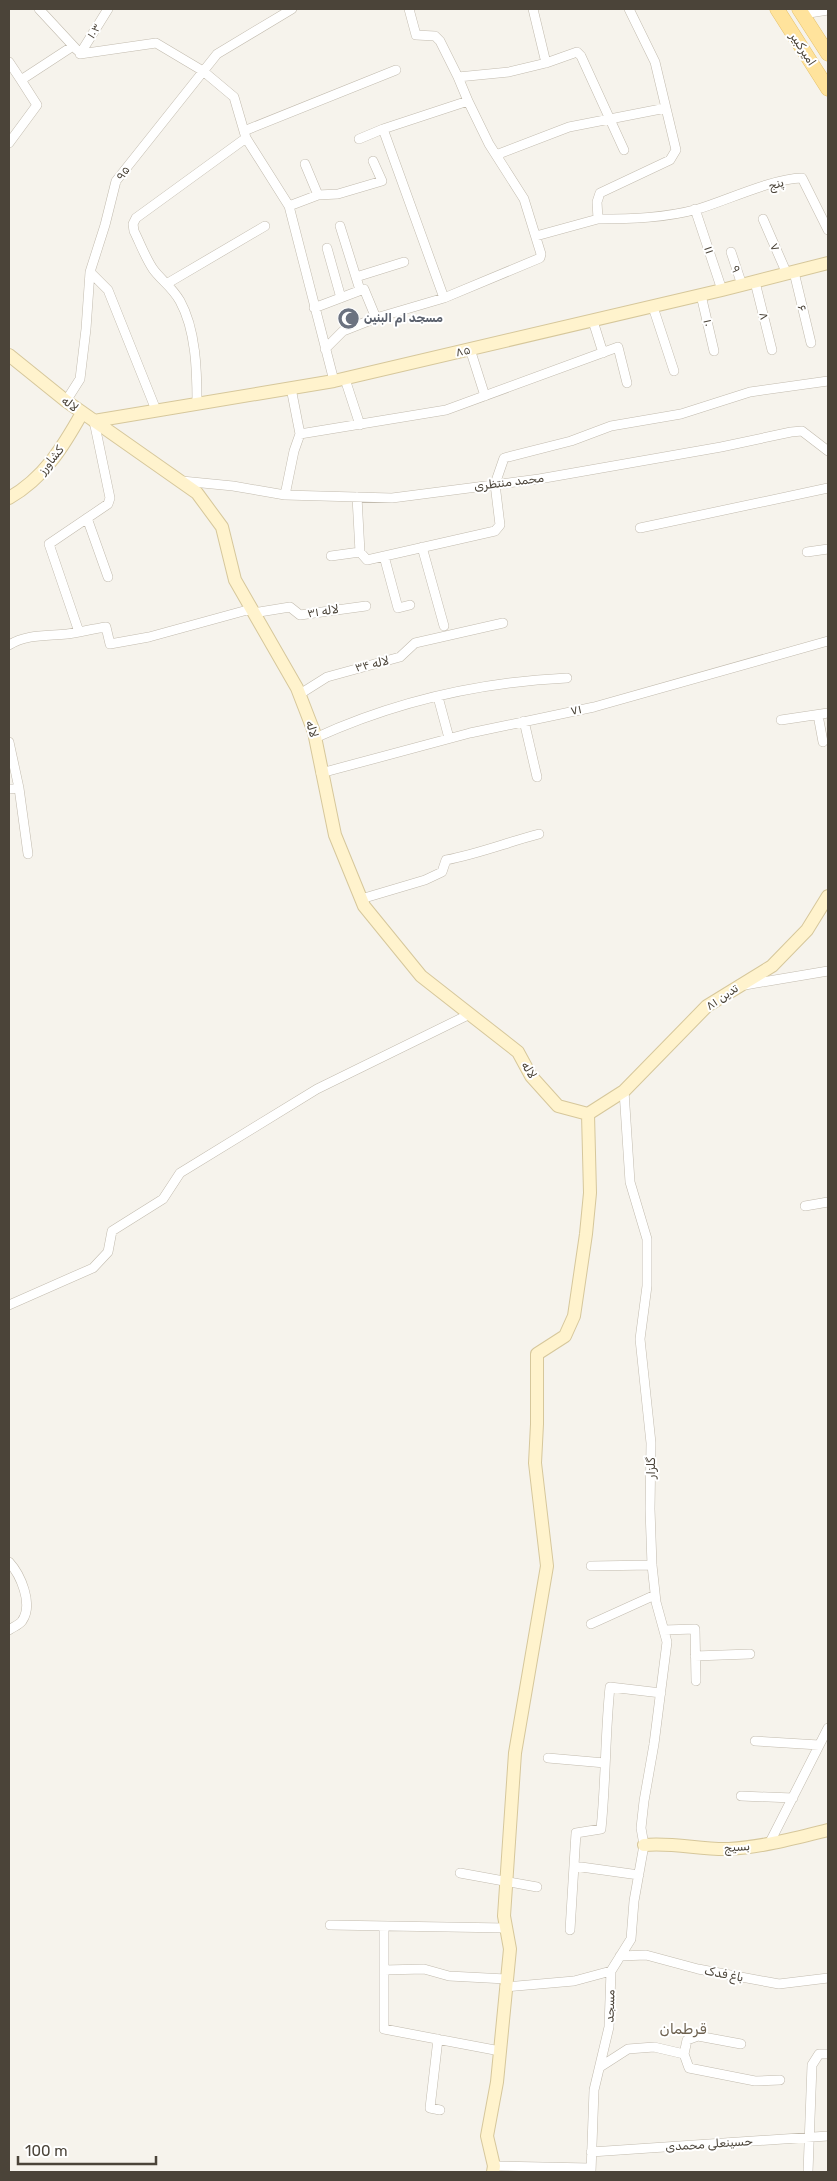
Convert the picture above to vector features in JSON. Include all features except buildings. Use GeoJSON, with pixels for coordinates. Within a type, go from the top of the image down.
{"type":"FeatureCollection","features":[{"type":"Feature","properties":{"kind":"main road","name":"امیرکبیر"},"geometry":{"type":"LineString","coordinates":[[777,9],[828,89]]}},
{"type":"Feature","properties":{"kind":"main road","name":"امیرکبیر"},"geometry":{"type":"LineString","coordinates":[[801,11],[828,54]]}},
{"type":"Feature","properties":{"kind":"street","name":"۱۰۳"},"geometry":{"type":"LineString","coordinates":[[80,54],[108,9]]}},
{"type":"Feature","properties":{"kind":"street","name":"۹۵"},"geometry":{"type":"LineString","coordinates":[[66,401],[80,379],[90,272],[105,226],[116,181],[217,54],[292,9]]}},
{"type":"Feature","properties":{"kind":"street"},"geometry":{"type":"LineString","coordinates":[[325,349],[343,331],[376,318],[444,298],[538,261],[541,254],[524,199],[496,155],[440,41],[435,36],[416,35],[409,9]]}},
{"type":"Feature","properties":{"kind":"street"},"geometry":{"type":"LineString","coordinates":[[532,9],[546,62]]}},
{"type":"Feature","properties":{"kind":"street"},"geometry":{"type":"LineString","coordinates":[[598,219],[597,202],[600,193],[674,157],[676,150],[655,62],[629,9]]}},
{"type":"Feature","properties":{"kind":"street"},"geometry":{"type":"LineString","coordinates":[[41,10],[80,54],[156,43],[203,72],[234,97],[245,134],[289,206],[325,349],[360,425]]}},
{"type":"Feature","properties":{"kind":"street"},"geometry":{"type":"LineString","coordinates":[[801,11],[828,10]]}},
{"type":"Feature","properties":{"kind":"street"},"geometry":{"type":"LineString","coordinates":[[21,80],[74,46]]}},
{"type":"Feature","properties":{"kind":"street"},"geometry":{"type":"LineString","coordinates":[[458,77],[509,72],[577,52],[581,56],[611,118],[624,150]]}},
{"type":"Feature","properties":{"kind":"street"},"geometry":{"type":"LineString","coordinates":[[9,62],[37,105],[9,143]]}},
{"type":"Feature","properties":{"kind":"street"},"geometry":{"type":"LineString","coordinates":[[197,403],[197,374],[188,323],[181,302],[168,282],[154,270],[132,224],[136,218],[245,134],[396,70]]}},
{"type":"Feature","properties":{"kind":"street"},"geometry":{"type":"LineString","coordinates":[[359,139],[383,129],[468,101]]}},
{"type":"Feature","properties":{"kind":"street"},"geometry":{"type":"LineString","coordinates":[[496,155],[569,127],[666,108]]}},
{"type":"Feature","properties":{"kind":"street"},"geometry":{"type":"LineString","coordinates":[[383,129],[444,298]]}},
{"type":"Feature","properties":{"kind":"street"},"geometry":{"type":"LineString","coordinates":[[289,206],[318,195],[338,194],[382,181],[373,161]]}},
{"type":"Feature","properties":{"kind":"street"},"geometry":{"type":"LineString","coordinates":[[305,164],[318,195]]}},
{"type":"Feature","properties":{"kind":"street","name":"پنج"},"geometry":{"type":"LineString","coordinates":[[695,210],[768,186],[802,178],[828,230]]}},
{"type":"Feature","properties":{"kind":"street"},"geometry":{"type":"LineString","coordinates":[[536,236],[598,219],[639,219],[695,210]]}},
{"type":"Feature","properties":{"kind":"street","name":"۱۱"},"geometry":{"type":"LineString","coordinates":[[695,210],[722,290]]}},
{"type":"Feature","properties":{"kind":"street","name":"۷"},"geometry":{"type":"LineString","coordinates":[[763,219],[791,273]]}},
{"type":"Feature","properties":{"kind":"street"},"geometry":{"type":"LineString","coordinates":[[168,282],[265,226]]}},
{"type":"Feature","properties":{"kind":"street"},"geometry":{"type":"LineString","coordinates":[[340,226],[360,290]]}},
{"type":"Feature","properties":{"kind":"street"},"geometry":{"type":"LineString","coordinates":[[327,248],[341,298]]}},
{"type":"Feature","properties":{"kind":"street","name":"۹"},"geometry":{"type":"LineString","coordinates":[[730,252],[742,285]]}},
{"type":"Feature","properties":{"kind":"street"},"geometry":{"type":"LineString","coordinates":[[356,277],[404,262]]}},
{"type":"Feature","properties":{"kind":"street","name":"۸۵"},"geometry":{"type":"LineString","coordinates":[[94,421],[339,380],[756,282],[828,263]]}},
{"type":"Feature","properties":{"kind":"street"},"geometry":{"type":"LineString","coordinates":[[90,272],[108,290],[156,410]]}},
{"type":"Feature","properties":{"kind":"street","name":"۶"},"geometry":{"type":"LineString","coordinates":[[791,273],[811,343]]}},
{"type":"Feature","properties":{"kind":"street","name":"۸"},"geometry":{"type":"LineString","coordinates":[[756,282],[772,350]]}},
{"type":"Feature","properties":{"kind":"street"},"geometry":{"type":"LineString","coordinates":[[314,308],[364,289],[376,318]]}},
{"type":"Feature","properties":{"kind":"street","name":"۱۰"},"geometry":{"type":"LineString","coordinates":[[701,295],[714,351]]}},
{"type":"Feature","properties":{"kind":"street"},"geometry":{"type":"LineString","coordinates":[[654,306],[674,370]]}},
{"type":"Feature","properties":{"kind":"street"},"geometry":{"type":"LineString","coordinates":[[593,321],[603,353]]}},
{"type":"Feature","properties":{"kind":"street"},"geometry":{"type":"LineString","coordinates":[[300,434],[446,410],[618,348],[627,383]]}},
{"type":"Feature","properties":{"kind":"street"},"geometry":{"type":"LineString","coordinates":[[470,349],[484,396]]}},
{"type":"Feature","properties":{"kind":"street","name":"لاله"},"geometry":{"type":"LineString","coordinates":[[11,360],[82,413],[197,493],[222,527],[236,580],[300,694],[315,738],[335,835],[364,906],[421,976],[518,1052],[531,1076],[558,1106],[588,1114]]}},
{"type":"Feature","properties":{"kind":"street"},"geometry":{"type":"LineString","coordinates":[[357,497],[360,552],[367,560],[499,529],[495,484],[504,458],[572,441],[611,426],[681,414],[750,392],[828,381]]}},
{"type":"Feature","properties":{"kind":"street"},"geometry":{"type":"LineString","coordinates":[[285,495],[294,451],[300,434],[290,388]]}},
{"type":"Feature","properties":{"kind":"street","name":"کشاورز"},"geometry":{"type":"LineString","coordinates":[[9,498],[31,484],[61,451],[82,413]]}},
{"type":"Feature","properties":{"kind":"street"},"geometry":{"type":"LineString","coordinates":[[9,645],[18,639],[79,632],[49,544],[108,504],[110,498],[94,421]]}},
{"type":"Feature","properties":{"kind":"street","name":"محمد منتظری"},"geometry":{"type":"LineString","coordinates":[[181,481],[233,486],[285,495],[392,498],[538,479],[792,432],[802,431],[828,451]]}},
{"type":"Feature","properties":{"kind":"street"},"geometry":{"type":"LineString","coordinates":[[640,528],[828,488]]}},
{"type":"Feature","properties":{"kind":"street"},"geometry":{"type":"LineString","coordinates":[[87,518],[108,577]]}},
{"type":"Feature","properties":{"kind":"street"},"geometry":{"type":"LineString","coordinates":[[422,547],[444,626]]}},
{"type":"Feature","properties":{"kind":"street"},"geometry":{"type":"LineString","coordinates":[[807,552],[828,549]]}},
{"type":"Feature","properties":{"kind":"street"},"geometry":{"type":"LineString","coordinates":[[331,556],[360,552]]}},
{"type":"Feature","properties":{"kind":"street"},"geometry":{"type":"LineString","coordinates":[[384,556],[398,608],[410,605]]}},
{"type":"Feature","properties":{"kind":"street","name":"لاله ۳۱"},"geometry":{"type":"LineString","coordinates":[[79,632],[106,627],[110,644],[252,611],[290,607],[300,615],[366,606]]}},
{"type":"Feature","properties":{"kind":"street","name":"لاله ۳۴"},"geometry":{"type":"LineString","coordinates":[[300,694],[328,677],[400,657],[416,643],[503,623]]}},
{"type":"Feature","properties":{"kind":"street"},"geometry":{"type":"LineString","coordinates":[[9,635],[18,639]]}},
{"type":"Feature","properties":{"kind":"street","name":"۷۱"},"geometry":{"type":"LineString","coordinates":[[321,773],[449,738],[594,707],[828,642]]}},
{"type":"Feature","properties":{"kind":"street"},"geometry":{"type":"LineString","coordinates":[[315,738],[368,715],[438,697],[493,684],[567,678]]}},
{"type":"Feature","properties":{"kind":"street"},"geometry":{"type":"LineString","coordinates":[[438,697],[449,738]]}},
{"type":"Feature","properties":{"kind":"street"},"geometry":{"type":"LineString","coordinates":[[781,720],[828,713]]}},
{"type":"Feature","properties":{"kind":"street"},"geometry":{"type":"LineString","coordinates":[[818,715],[823,742]]}},
{"type":"Feature","properties":{"kind":"street"},"geometry":{"type":"LineString","coordinates":[[524,721],[537,777]]}},
{"type":"Feature","properties":{"kind":"street"},"geometry":{"type":"LineString","coordinates":[[9,742],[19,788],[28,854]]}},
{"type":"Feature","properties":{"kind":"street"},"geometry":{"type":"LineString","coordinates":[[9,789],[19,788]]}},
{"type":"Feature","properties":{"kind":"street"},"geometry":{"type":"LineString","coordinates":[[361,899],[425,880],[442,872],[446,860],[473,855],[506,842],[539,834]]}},
{"type":"Feature","properties":{"kind":"street","name":"تدین ۸۱"},"geometry":{"type":"LineString","coordinates":[[588,1114],[624,1091],[707,1006],[772,966],[807,930],[828,896]]}},
{"type":"Feature","properties":{"kind":"street"},"geometry":{"type":"LineString","coordinates":[[738,986],[828,971]]}},
{"type":"Feature","properties":{"kind":"street"},"geometry":{"type":"LineString","coordinates":[[9,1305],[92,1268],[108,1252],[112,1231],[163,1199],[180,1173],[317,1089],[470,1014]]}},
{"type":"Feature","properties":{"kind":"street","name":"گلزار"},"geometry":{"type":"LineString","coordinates":[[624,1091],[630,1182],[647,1239],[647,1286],[640,1339],[651,1442],[650,1509],[652,1565],[655,1595],[667,1642],[641,1828],[644,1845]]}},
{"type":"Feature","properties":{"kind":"street"},"geometry":{"type":"LineString","coordinates":[[588,1114],[590,1193],[574,1316],[565,1336],[536,1354],[537,1424],[535,1463],[547,1566],[544,1599],[515,1753],[508,1882],[504,1916],[510,1949],[497,2082],[487,2136],[493,2169],[590,2170]]}},
{"type":"Feature","properties":{"kind":"street"},"geometry":{"type":"LineString","coordinates":[[805,1206],[828,1202]]}},
{"type":"Feature","properties":{"kind":"street"},"geometry":{"type":"LineString","coordinates":[[9,1562],[19,1575],[25,1601],[23,1620],[9,1630]]}},
{"type":"Feature","properties":{"kind":"street"},"geometry":{"type":"LineString","coordinates":[[591,1566],[652,1565]]}},
{"type":"Feature","properties":{"kind":"street"},"geometry":{"type":"LineString","coordinates":[[590,1624],[655,1595]]}},
{"type":"Feature","properties":{"kind":"street"},"geometry":{"type":"LineString","coordinates":[[664,1630],[695,1629],[696,1681]]}},
{"type":"Feature","properties":{"kind":"street"},"geometry":{"type":"LineString","coordinates":[[695,1656],[750,1654]]}},
{"type":"Feature","properties":{"kind":"street"},"geometry":{"type":"LineString","coordinates":[[570,1930],[576,1833],[601,1829],[606,1724],[610,1687],[661,1693]]}},
{"type":"Feature","properties":{"kind":"street"},"geometry":{"type":"LineString","coordinates":[[769,1844],[828,1728]]}},
{"type":"Feature","properties":{"kind":"street"},"geometry":{"type":"LineString","coordinates":[[756,1741],[819,1745]]}},
{"type":"Feature","properties":{"kind":"street"},"geometry":{"type":"LineString","coordinates":[[548,1758],[605,1763]]}},
{"type":"Feature","properties":{"kind":"street"},"geometry":{"type":"LineString","coordinates":[[741,1796],[793,1798]]}},
{"type":"Feature","properties":{"kind":"street","name":"بسیج"},"geometry":{"type":"LineString","coordinates":[[644,1845],[661,1843],[728,1849],[769,1844],[828,1830]]}},
{"type":"Feature","properties":{"kind":"street","name":"مسجد"},"geometry":{"type":"LineString","coordinates":[[590,2170],[594,2090],[610,2026],[611,1971],[631,1939],[644,1845]]}},
{"type":"Feature","properties":{"kind":"street"},"geometry":{"type":"LineString","coordinates":[[574,1866],[639,1875]]}},
{"type":"Feature","properties":{"kind":"street"},"geometry":{"type":"LineString","coordinates":[[460,1874],[537,1887]]}},
{"type":"Feature","properties":{"kind":"street"},"geometry":{"type":"LineString","coordinates":[[330,1925],[506,1928]]}},
{"type":"Feature","properties":{"kind":"street"},"geometry":{"type":"LineString","coordinates":[[384,1926],[384,2029],[500,2050]]}},
{"type":"Feature","properties":{"kind":"street","name":"باغ فدک"},"geometry":{"type":"LineString","coordinates":[[620,1956],[646,1955],[698,1969],[778,1984],[828,1978]]}},
{"type":"Feature","properties":{"kind":"street"},"geometry":{"type":"LineString","coordinates":[[384,1970],[424,1969],[448,1976],[506,1983],[574,1981],[611,1971]]}},
{"type":"Feature","properties":{"kind":"street"},"geometry":{"type":"LineString","coordinates":[[741,2044],[698,2036],[687,2040],[684,2054],[689,2068],[755,2081],[780,2080]]}},
{"type":"Feature","properties":{"kind":"street"},"geometry":{"type":"LineString","coordinates":[[438,2039],[430,2108],[440,2110]]}},
{"type":"Feature","properties":{"kind":"street"},"geometry":{"type":"LineString","coordinates":[[600,2066],[628,2049],[654,2047],[684,2054]]}},
{"type":"Feature","properties":{"kind":"street"},"geometry":{"type":"LineString","coordinates":[[808,2172],[812,2066],[819,2054],[828,2054]]}},
{"type":"Feature","properties":{"kind":"street","name":"حسینعلی محمدی"},"geometry":{"type":"LineString","coordinates":[[590,2152],[828,2136]]}},
{"type":"Feature","properties":{"kind":"place","name":"مسجد ام البنین"},"geometry":{"type":"Point","coordinates":[348,318]}},
{"type":"Feature","properties":{"kind":"district","name":"قرطمان"},"geometry":{"type":"Point","coordinates":[683,2029]}}]}
